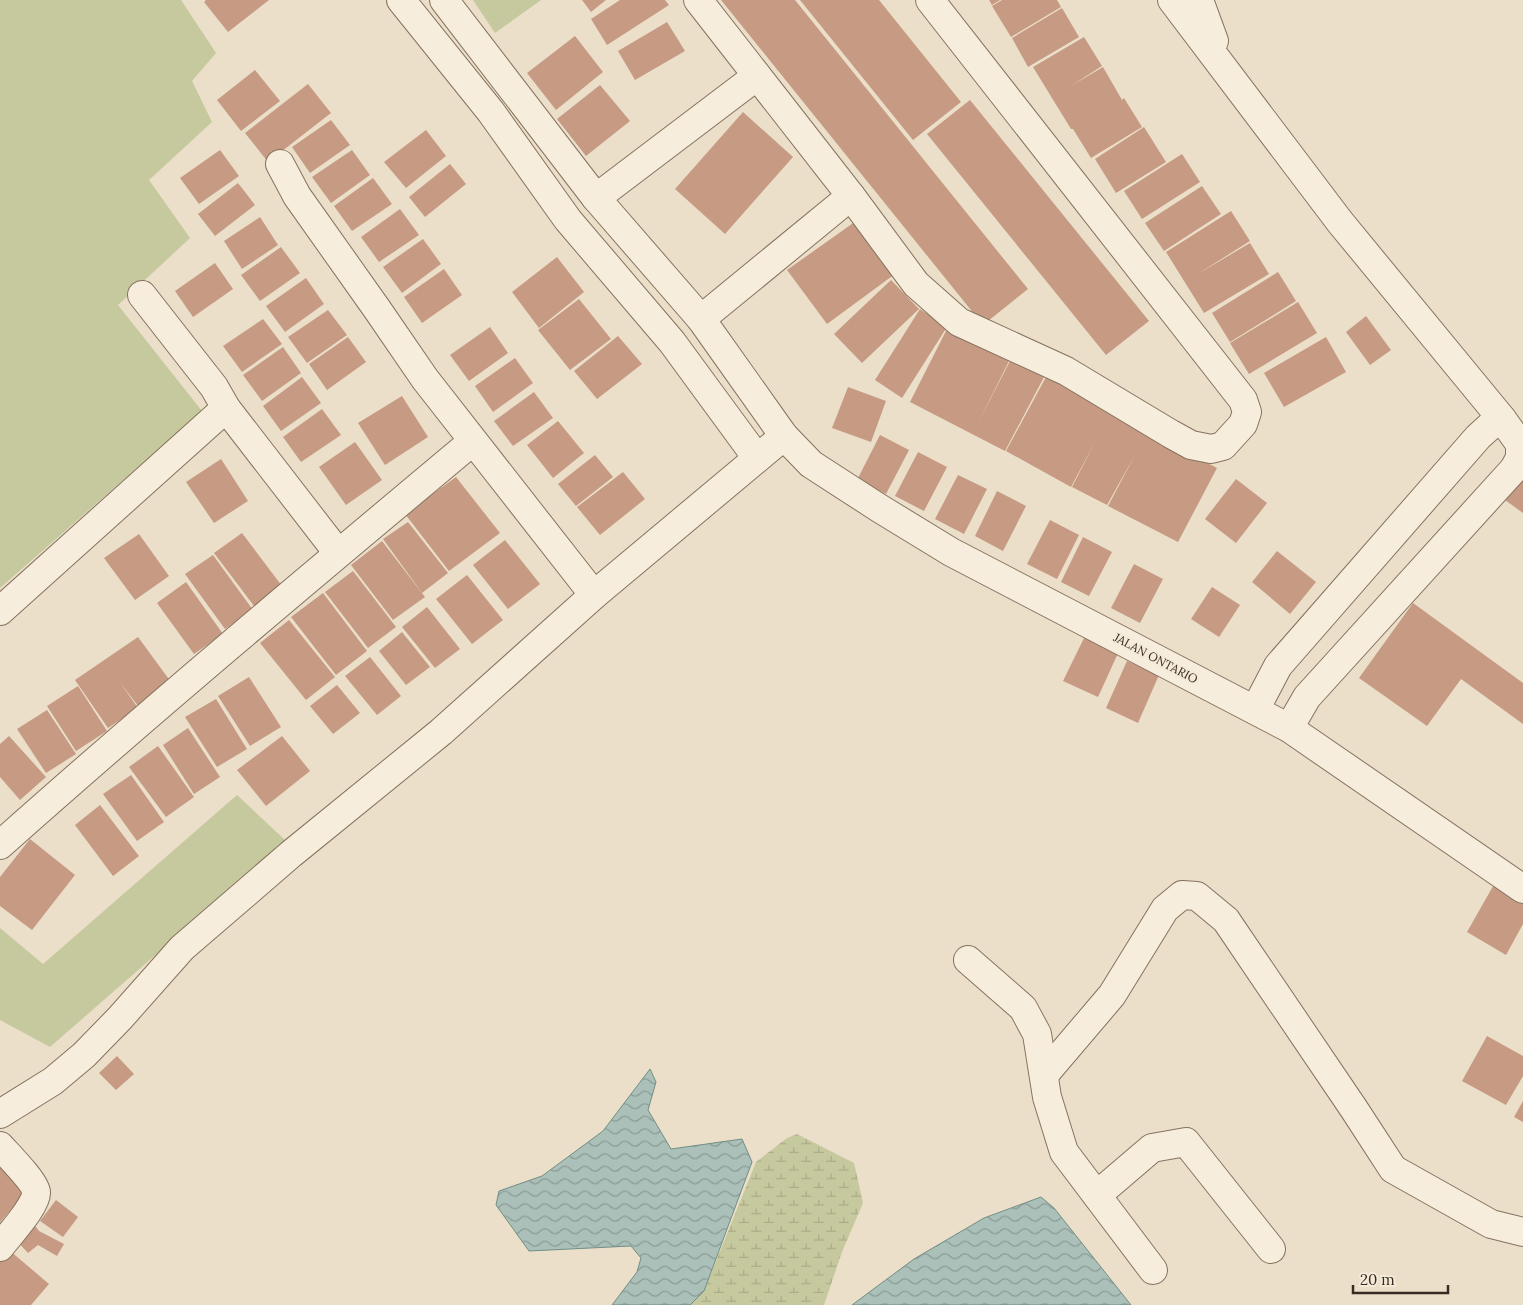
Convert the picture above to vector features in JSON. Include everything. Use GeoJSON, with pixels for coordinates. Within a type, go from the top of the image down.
{"type":"FeatureCollection","features":[{"type":"Feature","properties":{"kind":"street"},"geometry":{"type":"LineString","coordinates":[[401,0],[490,112],[568,220],[672,342],[757,458]]}},
{"type":"Feature","properties":{"kind":"street","name":"JALAN ONTARIO"},"geometry":{"type":"LineString","coordinates":[[444,0],[596,198],[701,319],[784,436],[811,464],[951,552],[1289,728],[1523,889]]}},
{"type":"Feature","properties":{"kind":"street"},"geometry":{"type":"LineString","coordinates":[[698,0],[851,196],[916,284],[959,322],[1066,371],[1191,445],[1211,449],[1224,446],[1243,424],[1247,412],[1244,400],[930,0]]}},
{"type":"Feature","properties":{"kind":"street"},"geometry":{"type":"LineString","coordinates":[[1172,0],[1340,222],[1502,419],[1520,444],[1520,458],[1514,468],[1308,697],[1289,728]]}},
{"type":"Feature","properties":{"kind":"street"},"geometry":{"type":"LineString","coordinates":[[1199,0],[1225,69]]}},
{"type":"Feature","properties":{"kind":"street"},"geometry":{"type":"LineString","coordinates":[[568,220],[564,207],[570,195],[584,191],[596,198],[756,76]]}},
{"type":"Feature","properties":{"kind":"street"},"geometry":{"type":"LineString","coordinates":[[280,164],[296,196],[378,309],[425,379],[594,595]]}},
{"type":"Feature","properties":{"kind":"street"},"geometry":{"type":"LineString","coordinates":[[701,319],[851,196]]}},
{"type":"Feature","properties":{"kind":"street"},"geometry":{"type":"LineString","coordinates":[[142,295],[214,387],[226,408],[338,553]]}},
{"type":"Feature","properties":{"kind":"street"},"geometry":{"type":"LineString","coordinates":[[0,611],[226,408]]}},
{"type":"Feature","properties":{"kind":"street"},"geometry":{"type":"LineString","coordinates":[[1254,710],[1278,666],[1478,437],[1502,419]]}},
{"type":"Feature","properties":{"kind":"street"},"geometry":{"type":"LineString","coordinates":[[0,1114],[53,1081],[78,1060],[120,1018],[182,948],[291,854],[441,732],[594,595],[784,436]]}},
{"type":"Feature","properties":{"kind":"street"},"geometry":{"type":"LineString","coordinates":[[0,845],[338,553],[473,441]]}},
{"type":"Feature","properties":{"kind":"street"},"geometry":{"type":"LineString","coordinates":[[1044,1075],[1112,995],[1165,909],[1182,895],[1196,896],[1226,920],[1393,1169],[1491,1224],[1523,1232]]}},
{"type":"Feature","properties":{"kind":"street"},"geometry":{"type":"LineString","coordinates":[[968,960],[1023,1008],[1037,1034],[1047,1097],[1064,1152],[1153,1270]]}},
{"type":"Feature","properties":{"kind":"street"},"geometry":{"type":"LineString","coordinates":[[1097,1196],[1152,1148],[1186,1142],[1270,1249]]}},
{"type":"Feature","properties":{"kind":"street"},"geometry":{"type":"LineString","coordinates":[[0,1146],[34,1185],[37,1193],[26,1213],[0,1247]]}},
{"type":"Feature","properties":{"kind":"green space"},"geometry":{"type":"Polygon","coordinates":[[[0,0],[181,0],[216,53],[192,81],[212,122],[149,180],[190,238],[118,305],[202,411],[0,588],[0,0]]]}},
{"type":"Feature","properties":{"kind":"green space"},"geometry":{"type":"Polygon","coordinates":[[[473,0],[541,0],[495,33],[473,0]]]}},
{"type":"Feature","properties":{"kind":"green space"},"geometry":{"type":"Polygon","coordinates":[[[237,795],[286,841],[50,1047],[0,1020],[0,928],[43,964],[237,795]]]}},
{"type":"Feature","properties":{"kind":"green space"},"geometry":{"type":"Polygon","coordinates":[[[797,1134],[854,1163],[863,1203],[842,1252],[824,1305],[690,1305],[704,1291],[756,1162],[787,1138],[797,1134]]]}},
{"type":"Feature","properties":{"kind":"water"},"geometry":{"type":"Polygon","coordinates":[[[650,1069],[656,1082],[648,1110],[671,1149],[742,1139],[752,1162],[704,1291],[690,1305],[612,1305],[637,1272],[641,1258],[631,1246],[529,1251],[496,1205],[499,1191],[542,1176],[603,1131],[650,1069]]]}},
{"type":"Feature","properties":{"kind":"water"},"geometry":{"type":"Polygon","coordinates":[[[1041,1197],[1054,1208],[1131,1305],[852,1305],[914,1259],[984,1218],[1041,1197]]]}},
{"type":"Feature","properties":{"kind":"building"},"geometry":{"type":"Polygon","coordinates":[[[206,0],[269,0],[228,32],[204,2],[206,0]]]}},
{"type":"Feature","properties":{"kind":"building"},"geometry":{"type":"Polygon","coordinates":[[[582,0],[606,0],[591,12],[582,0]]]}},
{"type":"Feature","properties":{"kind":"building"},"geometry":{"type":"Polygon","coordinates":[[[620,0],[665,0],[669,5],[607,45],[591,19],[620,0]]]}},
{"type":"Feature","properties":{"kind":"building"},"geometry":{"type":"Polygon","coordinates":[[[721,0],[795,0],[1028,289],[983,325],[721,0]]]}},
{"type":"Feature","properties":{"kind":"building"},"geometry":{"type":"Polygon","coordinates":[[[800,0],[879,0],[961,102],[913,140],[800,0]]]}},
{"type":"Feature","properties":{"kind":"building"},"geometry":{"type":"Polygon","coordinates":[[[989,0],[1000,0],[992,5],[989,0]]]}},
{"type":"Feature","properties":{"kind":"building"},"geometry":{"type":"Polygon","coordinates":[[[1002,0],[1057,0],[1061,7],[1011,37],[992,6],[1002,0]]]}},
{"type":"Feature","properties":{"kind":"building"},"geometry":{"type":"Polygon","coordinates":[[[1062,8],[1079,37],[1028,67],[1012,38],[1062,8]]]}},
{"type":"Feature","properties":{"kind":"building"},"geometry":{"type":"Polygon","coordinates":[[[667,22],[685,51],[635,80],[618,51],[667,22]]]}},
{"type":"Feature","properties":{"kind":"building"},"geometry":{"type":"Polygon","coordinates":[[[575,36],[603,72],[556,110],[527,73],[575,36]]]}},
{"type":"Feature","properties":{"kind":"building"},"geometry":{"type":"Polygon","coordinates":[[[1084,37],[1102,66],[1071,86],[1103,67],[1122,100],[1124,98],[1142,127],[1091,158],[1033,67],[1084,37]]]}},
{"type":"Feature","properties":{"kind":"building"},"geometry":{"type":"Polygon","coordinates":[[[255,70],[280,101],[241,131],[217,100],[255,70]]]}},
{"type":"Feature","properties":{"kind":"building"},"geometry":{"type":"Polygon","coordinates":[[[308,84],[331,113],[268,162],[245,133],[308,84]]]}},
{"type":"Feature","properties":{"kind":"building"},"geometry":{"type":"Polygon","coordinates":[[[600,85],[630,121],[586,156],[557,119],[600,85]]]}},
{"type":"Feature","properties":{"kind":"building"},"geometry":{"type":"Polygon","coordinates":[[[970,100],[1149,321],[1106,355],[927,134],[970,100]]]}},
{"type":"Feature","properties":{"kind":"building"},"geometry":{"type":"Polygon","coordinates":[[[743,112],[793,157],[725,234],[675,189],[743,112]]]}},
{"type":"Feature","properties":{"kind":"building"},"geometry":{"type":"Polygon","coordinates":[[[331,120],[350,145],[310,173],[292,147],[331,120]]]}},
{"type":"Feature","properties":{"kind":"building"},"geometry":{"type":"Polygon","coordinates":[[[1144,127],[1166,162],[1116,193],[1095,159],[1144,127]]]}},
{"type":"Feature","properties":{"kind":"building"},"geometry":{"type":"Polygon","coordinates":[[[426,130],[446,156],[406,188],[384,162],[426,130]]]}},
{"type":"Feature","properties":{"kind":"building"},"geometry":{"type":"Polygon","coordinates":[[[220,150],[239,176],[199,204],[180,178],[220,150]]]}},
{"type":"Feature","properties":{"kind":"building"},"geometry":{"type":"Polygon","coordinates":[[[352,150],[370,175],[331,203],[312,177],[352,150]]]}},
{"type":"Feature","properties":{"kind":"building"},"geometry":{"type":"Polygon","coordinates":[[[1182,154],[1200,182],[1142,219],[1124,191],[1182,154]]]}},
{"type":"Feature","properties":{"kind":"building"},"geometry":{"type":"Polygon","coordinates":[[[450,164],[466,184],[425,217],[409,197],[450,164]]]}},
{"type":"Feature","properties":{"kind":"building"},"geometry":{"type":"Polygon","coordinates":[[[373,178],[392,204],[352,231],[334,206],[373,178]]]}},
{"type":"Feature","properties":{"kind":"building"},"geometry":{"type":"Polygon","coordinates":[[[238,183],[255,205],[215,236],[198,214],[238,183]]]}},
{"type":"Feature","properties":{"kind":"building"},"geometry":{"type":"Polygon","coordinates":[[[1202,186],[1221,214],[1164,251],[1145,223],[1202,186]]]}},
{"type":"Feature","properties":{"kind":"building"},"geometry":{"type":"Polygon","coordinates":[[[400,209],[419,235],[379,262],[361,237],[400,209]]]}},
{"type":"Feature","properties":{"kind":"building"},"geometry":{"type":"Polygon","coordinates":[[[1231,211],[1250,241],[1196,275],[1250,243],[1269,274],[1204,313],[1166,252],[1231,211]]]}},
{"type":"Feature","properties":{"kind":"building"},"geometry":{"type":"Polygon","coordinates":[[[260,217],[278,245],[242,269],[224,241],[260,217]]]}},
{"type":"Feature","properties":{"kind":"building"},"geometry":{"type":"Polygon","coordinates":[[[856,221],[895,274],[827,324],[787,270],[856,221]]]}},
{"type":"Feature","properties":{"kind":"building"},"geometry":{"type":"Polygon","coordinates":[[[423,239],[441,264],[402,293],[383,267],[423,239]]]}},
{"type":"Feature","properties":{"kind":"building"},"geometry":{"type":"Polygon","coordinates":[[[281,247],[300,273],[260,301],[241,275],[281,247]]]}},
{"type":"Feature","properties":{"kind":"building"},"geometry":{"type":"Polygon","coordinates":[[[557,257],[584,292],[539,328],[512,292],[557,257]]]}},
{"type":"Feature","properties":{"kind":"building"},"geometry":{"type":"Polygon","coordinates":[[[215,263],[233,289],[193,317],[175,291],[215,263]]]}},
{"type":"Feature","properties":{"kind":"building"},"geometry":{"type":"Polygon","coordinates":[[[444,269],[462,295],[422,323],[404,297],[444,269]]]}},
{"type":"Feature","properties":{"kind":"building"},"geometry":{"type":"Polygon","coordinates":[[[1278,272],[1296,301],[1230,342],[1212,313],[1278,272]]]}},
{"type":"Feature","properties":{"kind":"building"},"geometry":{"type":"Polygon","coordinates":[[[306,278],[324,304],[285,332],[266,306],[306,278]]]}},
{"type":"Feature","properties":{"kind":"building"},"geometry":{"type":"Polygon","coordinates":[[[891,280],[919,309],[862,363],[834,334],[891,280]]]}},
{"type":"Feature","properties":{"kind":"building"},"geometry":{"type":"Polygon","coordinates":[[[579,299],[611,339],[570,370],[538,330],[579,299]]]}},
{"type":"Feature","properties":{"kind":"building"},"geometry":{"type":"Polygon","coordinates":[[[1298,302],[1317,333],[1249,374],[1230,343],[1298,302]]]}},
{"type":"Feature","properties":{"kind":"building"},"geometry":{"type":"Polygon","coordinates":[[[920,309],[947,327],[902,398],[875,380],[920,309]]]}},
{"type":"Feature","properties":{"kind":"building"},"geometry":{"type":"Polygon","coordinates":[[[328,310],[347,335],[307,363],[288,337],[328,310]]]}},
{"type":"Feature","properties":{"kind":"building"},"geometry":{"type":"Polygon","coordinates":[[[1366,316],[1391,350],[1370,365],[1346,332],[1366,316]]]}},
{"type":"Feature","properties":{"kind":"building"},"geometry":{"type":"Polygon","coordinates":[[[263,319],[282,344],[242,372],[223,346],[263,319]]]}},
{"type":"Feature","properties":{"kind":"building"},"geometry":{"type":"Polygon","coordinates":[[[490,327],[508,353],[469,381],[450,355],[490,327]]]}},
{"type":"Feature","properties":{"kind":"building"},"geometry":{"type":"Polygon","coordinates":[[[948,327],[1010,359],[978,423],[1011,359],[1044,377],[1005,451],[910,402],[948,327]]]}},
{"type":"Feature","properties":{"kind":"building"},"geometry":{"type":"Polygon","coordinates":[[[618,336],[642,364],[597,399],[574,371],[618,336]]]}},
{"type":"Feature","properties":{"kind":"building"},"geometry":{"type":"Polygon","coordinates":[[[348,337],[366,362],[327,390],[309,364],[348,337]]]}},
{"type":"Feature","properties":{"kind":"building"},"geometry":{"type":"Polygon","coordinates":[[[1326,337],[1346,372],[1284,407],[1264,373],[1326,337]]]}},
{"type":"Feature","properties":{"kind":"building"},"geometry":{"type":"Polygon","coordinates":[[[283,347],[301,373],[262,401],[243,375],[283,347]]]}},
{"type":"Feature","properties":{"kind":"building"},"geometry":{"type":"Polygon","coordinates":[[[515,358],[533,383],[493,412],[475,386],[515,358]]]}},
{"type":"Feature","properties":{"kind":"building"},"geometry":{"type":"Polygon","coordinates":[[[302,377],[321,403],[281,431],[263,406],[302,377]]]}},
{"type":"Feature","properties":{"kind":"building"},"geometry":{"type":"Polygon","coordinates":[[[1046,377],[1217,468],[1178,542],[1108,506],[1135,455],[1107,505],[1072,487],[1096,440],[1071,487],[1006,451],[1046,377]]]}},
{"type":"Feature","properties":{"kind":"building"},"geometry":{"type":"Polygon","coordinates":[[[848,387],[886,401],[871,442],[832,428],[848,387]]]}},
{"type":"Feature","properties":{"kind":"building"},"geometry":{"type":"Polygon","coordinates":[[[534,392],[553,418],[513,446],[494,421],[534,392]]]}},
{"type":"Feature","properties":{"kind":"building"},"geometry":{"type":"Polygon","coordinates":[[[402,396],[428,437],[385,465],[358,423],[402,396]]]}},
{"type":"Feature","properties":{"kind":"building"},"geometry":{"type":"Polygon","coordinates":[[[322,409],[341,435],[301,462],[283,437],[322,409]]]}},
{"type":"Feature","properties":{"kind":"building"},"geometry":{"type":"Polygon","coordinates":[[[558,421],[584,453],[553,478],[527,445],[558,421]]]}},
{"type":"Feature","properties":{"kind":"building"},"geometry":{"type":"Polygon","coordinates":[[[880,435],[909,450],[886,494],[857,480],[880,435]]]}},
{"type":"Feature","properties":{"kind":"building"},"geometry":{"type":"Polygon","coordinates":[[[355,442],[382,480],[346,505],[319,467],[355,442]]]}},
{"type":"Feature","properties":{"kind":"building"},"geometry":{"type":"Polygon","coordinates":[[[918,452],[947,467],[924,511],[895,496],[918,452]]]}},
{"type":"Feature","properties":{"kind":"building"},"geometry":{"type":"Polygon","coordinates":[[[595,455],[613,477],[576,506],[558,484],[595,455]]]}},
{"type":"Feature","properties":{"kind":"building"},"geometry":{"type":"Polygon","coordinates":[[[221,459],[248,501],[214,523],[186,482],[221,459]]]}},
{"type":"Feature","properties":{"kind":"building"},"geometry":{"type":"Polygon","coordinates":[[[623,472],[645,499],[600,535],[577,507],[623,472]]]}},
{"type":"Feature","properties":{"kind":"building"},"geometry":{"type":"Polygon","coordinates":[[[1523,474],[1523,513],[1505,500],[1523,474]]]}},
{"type":"Feature","properties":{"kind":"building"},"geometry":{"type":"Polygon","coordinates":[[[958,475],[987,489],[964,534],[935,519],[958,475]]]}},
{"type":"Feature","properties":{"kind":"building"},"geometry":{"type":"Polygon","coordinates":[[[456,477],[500,533],[449,571],[405,514],[456,477]]]}},
{"type":"Feature","properties":{"kind":"building"},"geometry":{"type":"Polygon","coordinates":[[[1236,479],[1267,503],[1236,543],[1205,519],[1236,479]]]}},
{"type":"Feature","properties":{"kind":"building"},"geometry":{"type":"Polygon","coordinates":[[[997,491],[1026,506],[1003,551],[975,536],[997,491]]]}},
{"type":"Feature","properties":{"kind":"building"},"geometry":{"type":"Polygon","coordinates":[[[1050,520],[1079,535],[1057,579],[1027,564],[1050,520]]]}},
{"type":"Feature","properties":{"kind":"building"},"geometry":{"type":"Polygon","coordinates":[[[408,522],[448,573],[422,593],[383,539],[408,522]]]}},
{"type":"Feature","properties":{"kind":"building"},"geometry":{"type":"Polygon","coordinates":[[[242,533],[282,586],[254,606],[214,553],[242,533]]]}},
{"type":"Feature","properties":{"kind":"building"},"geometry":{"type":"Polygon","coordinates":[[[139,534],[169,576],[135,600],[104,558],[139,534]]]}},
{"type":"Feature","properties":{"kind":"building"},"geometry":{"type":"Polygon","coordinates":[[[1083,537],[1112,552],[1089,596],[1061,582],[1083,537]]]}},
{"type":"Feature","properties":{"kind":"building"},"geometry":{"type":"Polygon","coordinates":[[[505,540],[540,584],[508,609],[473,565],[505,540]]]}},
{"type":"Feature","properties":{"kind":"building"},"geometry":{"type":"Polygon","coordinates":[[[382,541],[425,597],[393,620],[351,565],[382,541]]]}},
{"type":"Feature","properties":{"kind":"building"},"geometry":{"type":"Polygon","coordinates":[[[1277,551],[1316,582],[1290,614],[1252,582],[1277,551]]]}},
{"type":"Feature","properties":{"kind":"building"},"geometry":{"type":"Polygon","coordinates":[[[213,555],[253,610],[225,629],[185,574],[213,555]]]}},
{"type":"Feature","properties":{"kind":"building"},"geometry":{"type":"Polygon","coordinates":[[[1134,564],[1163,579],[1140,623],[1111,608],[1134,564]]]}},
{"type":"Feature","properties":{"kind":"building"},"geometry":{"type":"Polygon","coordinates":[[[353,571],[396,627],[368,648],[325,592],[353,571]]]}},
{"type":"Feature","properties":{"kind":"building"},"geometry":{"type":"Polygon","coordinates":[[[467,575],[503,620],[472,644],[436,599],[467,575]]]}},
{"type":"Feature","properties":{"kind":"building"},"geometry":{"type":"Polygon","coordinates":[[[186,582],[223,634],[194,654],[157,603],[186,582]]]}},
{"type":"Feature","properties":{"kind":"building"},"geometry":{"type":"Polygon","coordinates":[[[1212,587],[1240,605],[1219,637],[1191,619],[1212,587]]]}},
{"type":"Feature","properties":{"kind":"building"},"geometry":{"type":"Polygon","coordinates":[[[323,593],[367,651],[336,675],[291,617],[323,593]]]}},
{"type":"Feature","properties":{"kind":"building"},"geometry":{"type":"Polygon","coordinates":[[[1413,603],[1523,683],[1523,724],[1461,679],[1427,726],[1359,678],[1413,603]]]}},
{"type":"Feature","properties":{"kind":"building"},"geometry":{"type":"Polygon","coordinates":[[[427,607],[460,649],[435,668],[402,627],[427,607]]]}},
{"type":"Feature","properties":{"kind":"building"},"geometry":{"type":"Polygon","coordinates":[[[289,620],[335,677],[306,700],[260,643],[289,620]]]}},
{"type":"Feature","properties":{"kind":"building"},"geometry":{"type":"Polygon","coordinates":[[[402,632],[430,667],[406,685],[379,651],[402,632]]]}},
{"type":"Feature","properties":{"kind":"building"},"geometry":{"type":"Polygon","coordinates":[[[1085,636],[1119,651],[1098,697],[1063,681],[1085,636]]]}},
{"type":"Feature","properties":{"kind":"building"},"geometry":{"type":"Polygon","coordinates":[[[138,637],[171,682],[138,706],[119,681],[138,708],[108,728],[75,680],[138,637]]]}},
{"type":"Feature","properties":{"kind":"building"},"geometry":{"type":"Polygon","coordinates":[[[370,657],[401,696],[377,715],[345,676],[370,657]]]}},
{"type":"Feature","properties":{"kind":"building"},"geometry":{"type":"Polygon","coordinates":[[[1127,661],[1159,675],[1138,723],[1106,708],[1127,661]]]}},
{"type":"Feature","properties":{"kind":"building"},"geometry":{"type":"Polygon","coordinates":[[[249,677],[281,727],[250,746],[218,696],[249,677]]]}},
{"type":"Feature","properties":{"kind":"building"},"geometry":{"type":"Polygon","coordinates":[[[337,685],[360,713],[333,734],[310,706],[337,685]]]}},
{"type":"Feature","properties":{"kind":"building"},"geometry":{"type":"Polygon","coordinates":[[[78,686],[107,731],[76,751],[47,706],[78,686]]]}},
{"type":"Feature","properties":{"kind":"building"},"geometry":{"type":"Polygon","coordinates":[[[216,699],[247,749],[217,767],[185,717],[216,699]]]}},
{"type":"Feature","properties":{"kind":"building"},"geometry":{"type":"Polygon","coordinates":[[[47,710],[76,754],[46,773],[17,729],[47,710]]]}},
{"type":"Feature","properties":{"kind":"building"},"geometry":{"type":"Polygon","coordinates":[[[188,728],[220,777],[194,794],[163,745],[188,728]]]}},
{"type":"Feature","properties":{"kind":"building"},"geometry":{"type":"Polygon","coordinates":[[[9,736],[46,777],[20,800],[0,777],[0,744],[9,736]]]}},
{"type":"Feature","properties":{"kind":"building"},"geometry":{"type":"Polygon","coordinates":[[[282,736],[310,771],[266,806],[237,770],[282,736]]]}},
{"type":"Feature","properties":{"kind":"building"},"geometry":{"type":"Polygon","coordinates":[[[158,746],[194,797],[166,817],[129,767],[158,746]]]}},
{"type":"Feature","properties":{"kind":"building"},"geometry":{"type":"Polygon","coordinates":[[[131,775],[164,822],[137,841],[103,794],[131,775]]]}},
{"type":"Feature","properties":{"kind":"building"},"geometry":{"type":"Polygon","coordinates":[[[100,805],[139,856],[113,876],[75,825],[100,805]]]}},
{"type":"Feature","properties":{"kind":"building"},"geometry":{"type":"Polygon","coordinates":[[[30,839],[75,875],[32,930],[0,906],[0,877],[30,839]]]}},
{"type":"Feature","properties":{"kind":"building"},"geometry":{"type":"Polygon","coordinates":[[[1496,881],[1523,897],[1523,924],[1506,955],[1467,932],[1496,881]]]}},
{"type":"Feature","properties":{"kind":"building"},"geometry":{"type":"Polygon","coordinates":[[[1487,1036],[1523,1056],[1523,1076],[1506,1105],[1462,1081],[1487,1036]]]}},
{"type":"Feature","properties":{"kind":"building"},"geometry":{"type":"Polygon","coordinates":[[[117,1056],[134,1074],[116,1090],[99,1073],[117,1056]]]}},
{"type":"Feature","properties":{"kind":"building"},"geometry":{"type":"Polygon","coordinates":[[[1523,1101],[1523,1122],[1514,1117],[1523,1101]]]}},
{"type":"Feature","properties":{"kind":"building"},"geometry":{"type":"Polygon","coordinates":[[[0,1165],[28,1190],[0,1222],[0,1165]]]}},
{"type":"Feature","properties":{"kind":"building"},"geometry":{"type":"Polygon","coordinates":[[[56,1200],[78,1217],[63,1237],[40,1221],[56,1200]]]}},
{"type":"Feature","properties":{"kind":"building"},"geometry":{"type":"Polygon","coordinates":[[[32,1222],[39,1231],[64,1244],[57,1256],[38,1245],[28,1253],[14,1238],[32,1222]]]}},
{"type":"Feature","properties":{"kind":"building"},"geometry":{"type":"Polygon","coordinates":[[[9,1250],[49,1284],[31,1305],[0,1305],[0,1260],[9,1250]]]}}]}
